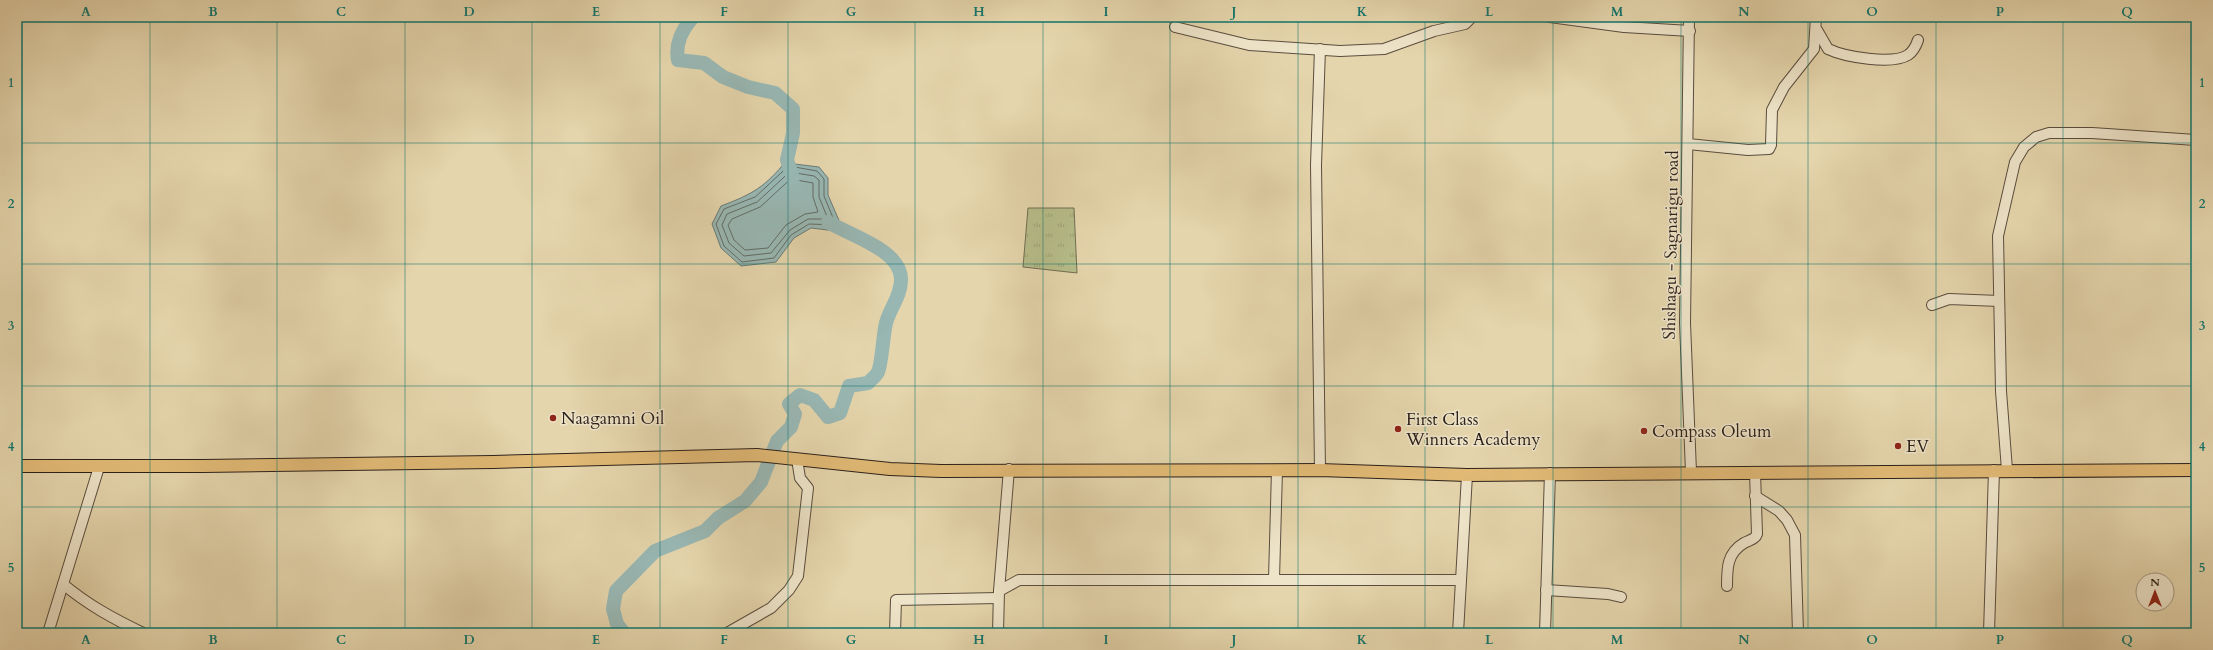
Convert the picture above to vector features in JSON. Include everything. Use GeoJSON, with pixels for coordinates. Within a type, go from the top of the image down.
{"type":"FeatureCollection","features":[{"type":"Feature","properties":{"kind":"main road"},"geometry":{"type":"LineString","coordinates":[[17,466],[99,467],[493,462],[757,455],[890,469],[941,471],[1320,470],[1467,475],[1692,472],[2196,470]]}},
{"type":"Feature","properties":{"kind":"street"},"geometry":{"type":"LineString","coordinates":[[1175,27],[1249,45],[1340,51],[1384,49],[1434,31],[1465,24],[1472,17]]}},
{"type":"Feature","properties":{"kind":"street"},"geometry":{"type":"LineString","coordinates":[[1550,17],[1624,27],[1690,31]]}},
{"type":"Feature","properties":{"kind":"street","name":"Shishagu - Sagnarigu road"},"geometry":{"type":"LineString","coordinates":[[1689,17],[1690,31],[1684,322],[1692,472]]}},
{"type":"Feature","properties":{"kind":"street"},"geometry":{"type":"LineString","coordinates":[[1688,144],[1748,150],[1769,149],[1771,145],[1771,116],[1775,102],[1784,87],[1814,49],[1817,30],[1816,17]]}},
{"type":"Feature","properties":{"kind":"street"},"geometry":{"type":"LineString","coordinates":[[1817,30],[1828,50],[1857,57],[1903,58],[1914,50],[1918,40]]}},
{"type":"Feature","properties":{"kind":"street"},"geometry":{"type":"LineString","coordinates":[[1320,50],[1316,189],[1320,470]]}},
{"type":"Feature","properties":{"kind":"street"},"geometry":{"type":"LineString","coordinates":[[2007,470],[2001,391],[1998,236],[2015,162],[2024,147],[2036,137],[2049,133],[2068,132],[2196,140]]}},
{"type":"Feature","properties":{"kind":"street"},"geometry":{"type":"LineString","coordinates":[[1932,305],[1949,299],[1999,301]]}},
{"type":"Feature","properties":{"kind":"street"},"geometry":{"type":"LineString","coordinates":[[727,633],[771,608],[790,590],[798,576],[808,488],[800,478],[797,459]]}},
{"type":"Feature","properties":{"kind":"street"},"geometry":{"type":"LineString","coordinates":[[48,633],[99,467]]}},
{"type":"Feature","properties":{"kind":"street"},"geometry":{"type":"LineString","coordinates":[[998,633],[999,595],[1009,470]]}},
{"type":"Feature","properties":{"kind":"street"},"geometry":{"type":"LineString","coordinates":[[1274,579],[1277,470]]}},
{"type":"Feature","properties":{"kind":"street"},"geometry":{"type":"LineString","coordinates":[[1989,633],[1994,470]]}},
{"type":"Feature","properties":{"kind":"street"},"geometry":{"type":"LineString","coordinates":[[1727,586],[1730,555],[1735,549],[1756,537],[1755,472]]}},
{"type":"Feature","properties":{"kind":"street"},"geometry":{"type":"LineString","coordinates":[[1545,633],[1550,473]]}},
{"type":"Feature","properties":{"kind":"street"},"geometry":{"type":"LineString","coordinates":[[1458,633],[1467,475]]}},
{"type":"Feature","properties":{"kind":"street"},"geometry":{"type":"LineString","coordinates":[[1755,496],[1779,511],[1787,520],[1795,535],[1798,633]]}},
{"type":"Feature","properties":{"kind":"street"},"geometry":{"type":"LineString","coordinates":[[1001,570],[1019,580],[1460,580]]}},
{"type":"Feature","properties":{"kind":"street"},"geometry":{"type":"LineString","coordinates":[[894,631],[896,600],[999,595],[1019,580]]}},
{"type":"Feature","properties":{"kind":"street"},"geometry":{"type":"LineString","coordinates":[[63,584],[80,599],[103,613],[143,633]]}},
{"type":"Feature","properties":{"kind":"street"},"geometry":{"type":"LineString","coordinates":[[1546,590],[1620,597]]}},
{"type":"Feature","properties":{"kind":"green space"},"geometry":{"type":"Polygon","coordinates":[[[1028,208],[1074,208],[1077,273],[1023,267],[1028,208]]]}},
{"type":"Feature","properties":{"kind":"water"},"geometry":{"type":"Polygon","coordinates":[[[787,160],[795,164],[819,167],[828,178],[828,195],[844,232],[811,228],[794,238],[776,262],[741,266],[721,248],[712,224],[721,206],[742,198],[758,189],[772,177],[787,160]]]}},
{"type":"Feature","properties":{"kind":"waterway"},"geometry":{"type":"LineString","coordinates":[[693,17],[680,37],[677,54],[678,60],[704,63],[723,77],[748,87],[775,93],[793,109],[793,133],[787,160],[793,178]]}},
{"type":"Feature","properties":{"kind":"waterway"},"geometry":{"type":"LineString","coordinates":[[624,633],[617,624],[613,609],[616,591],[655,551],[705,531],[718,518],[745,501],[761,482],[777,441],[791,427],[795,414],[789,404],[800,395],[814,400],[828,417],[840,413],[849,386],[868,383],[878,372],[881,362],[886,323],[901,286],[899,269],[893,260],[884,252],[861,238],[828,222]]}},
{"type":"Feature","properties":{"kind":"place","name":"Naagamni Oil"},"geometry":{"type":"Point","coordinates":[553,418]}},
{"type":"Feature","properties":{"kind":"place","name":"First Class Winners Academy"},"geometry":{"type":"Point","coordinates":[1398,429]}},
{"type":"Feature","properties":{"kind":"place","name":"Compass Oleum"},"geometry":{"type":"Point","coordinates":[1644,431]}},
{"type":"Feature","properties":{"kind":"place","name":"EV"},"geometry":{"type":"Point","coordinates":[1898,446]}}]}
